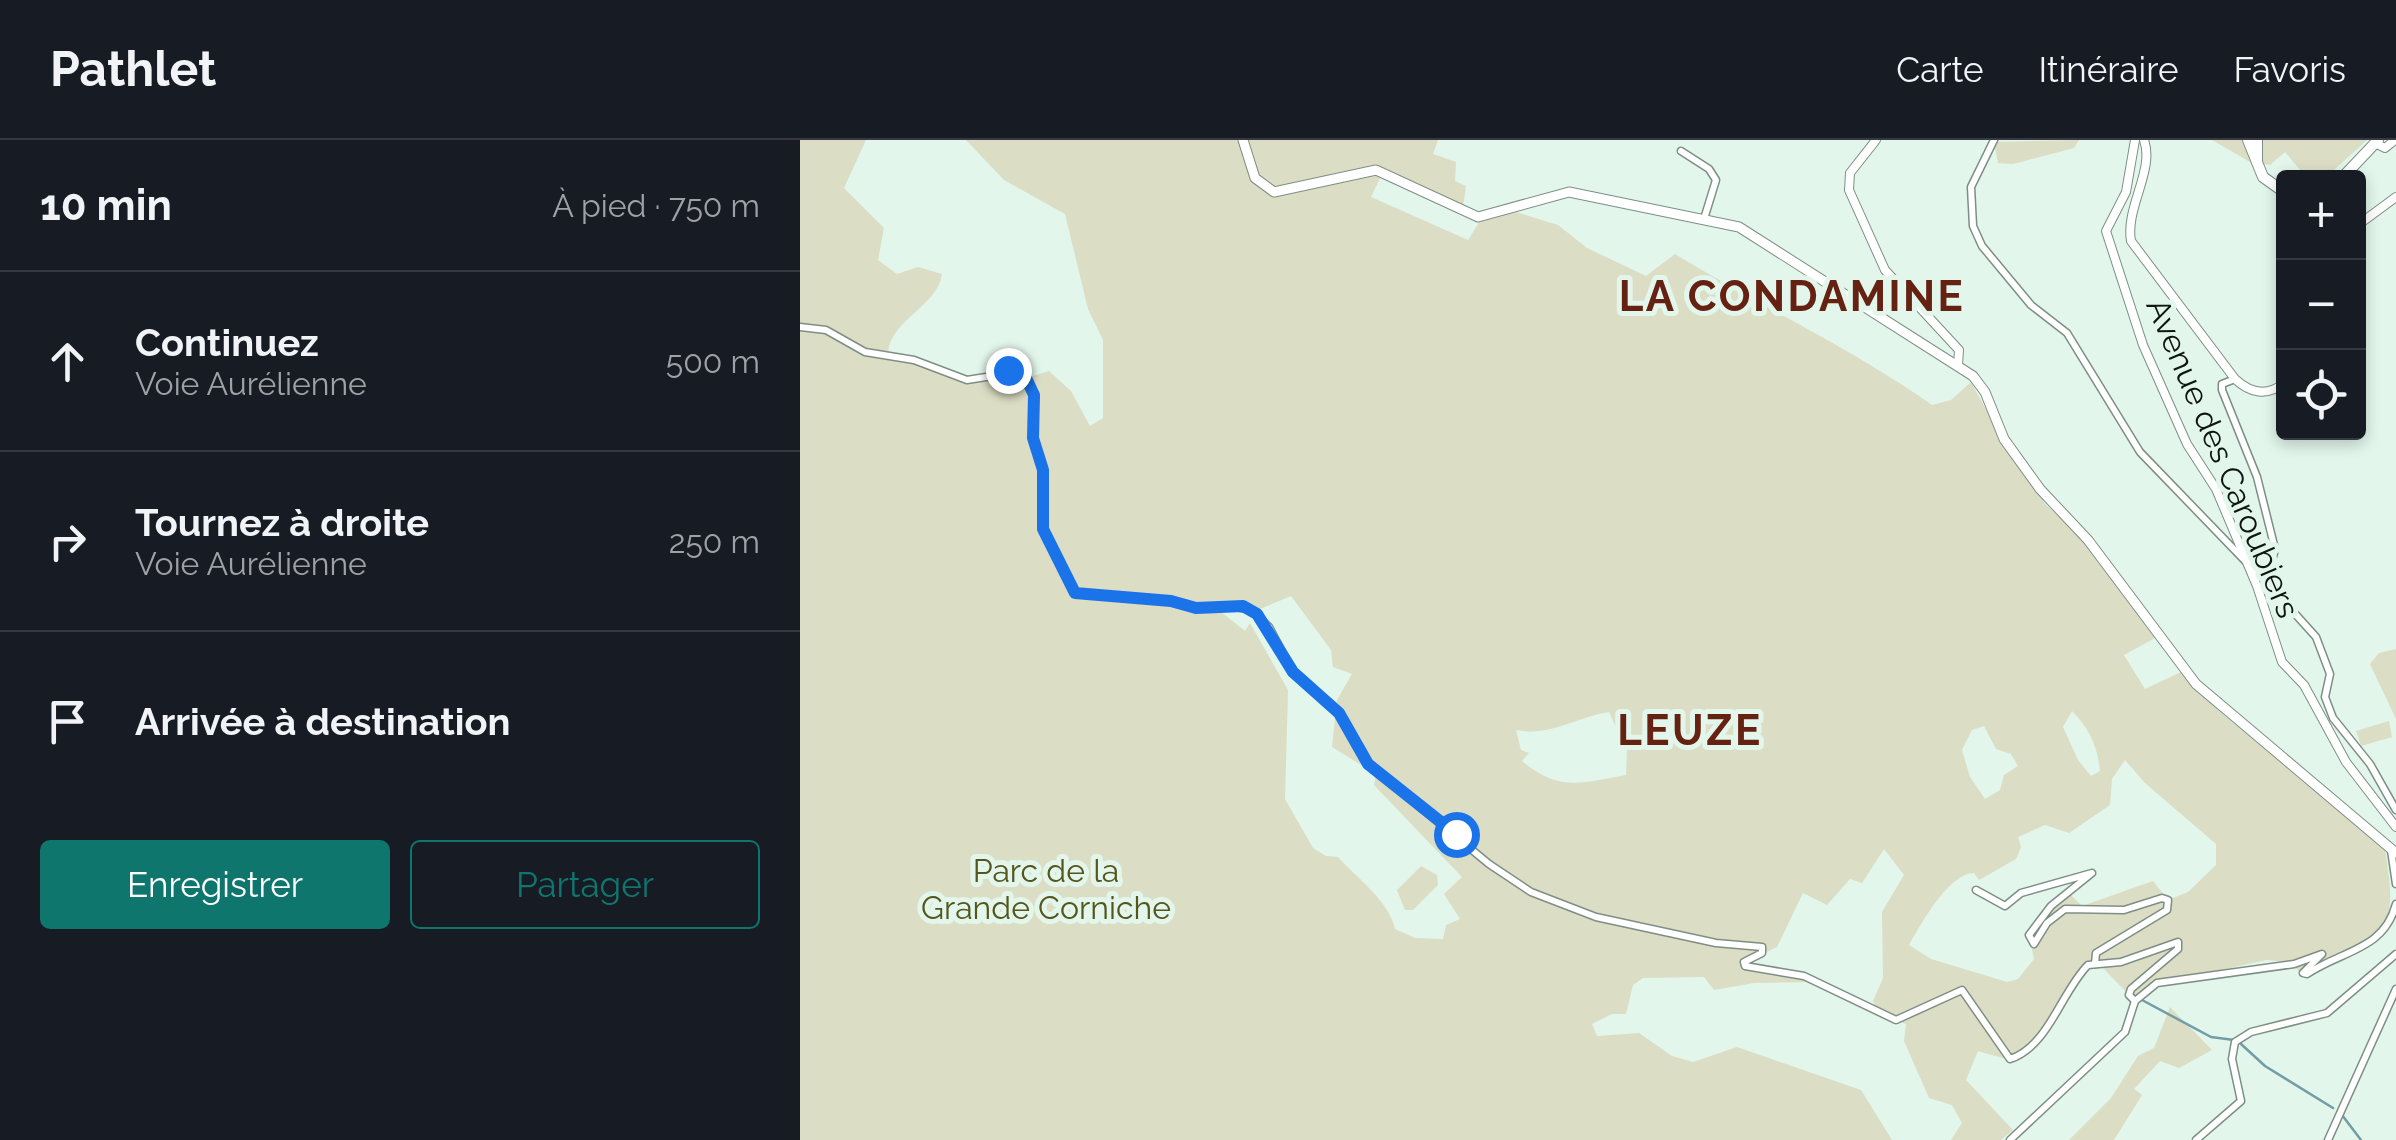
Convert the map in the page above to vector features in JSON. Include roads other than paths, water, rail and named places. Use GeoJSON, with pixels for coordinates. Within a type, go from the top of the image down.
{"type":"FeatureCollection","features":[{"type":"Feature","properties":{"kind":"main road"},"geometry":{"type":"LineString","coordinates":[[1244,140],[1255,178],[1274,192],[1376,170],[1478,217],[1569,192],[1704,218],[1757,234],[1958,364],[1985,392],[2004,438],[2040,490],[2088,540],[2196,684],[2394,851]]}},
{"type":"Feature","properties":{"kind":"main road"},"geometry":{"type":"LineString","coordinates":[[2248,140],[2258,168],[2276,185]]}},
{"type":"Feature","properties":{"kind":"main road"},"geometry":{"type":"LineString","coordinates":[[2257,140],[2258,168]]}},
{"type":"Feature","properties":{"kind":"main road"},"geometry":{"type":"LineString","coordinates":[[2350,170],[2377,142]]}},
{"type":"Feature","properties":{"kind":"street"},"geometry":{"type":"LineString","coordinates":[[1876,140],[1850,173],[1849,190],[1885,270],[1959,350],[1958,364]]}},
{"type":"Feature","properties":{"kind":"street"},"geometry":{"type":"LineString","coordinates":[[1994,140],[1971,187],[1973,226],[1982,246],[2031,305],[2067,333],[2140,452],[2316,636],[2330,674],[2325,691],[2333,718],[2370,764],[2396,810]]}},
{"type":"Feature","properties":{"kind":"street","name":"Avenue des Caroubiers"},"geometry":{"type":"LineString","coordinates":[[2135,140],[2126,192],[2110,220],[2107,239],[2142,346],[2177,423],[2216,489],[2282,662],[2304,686],[2346,762],[2396,827]]}},
{"type":"Feature","properties":{"kind":"street","name":"Avenue des Caroubiers"},"geometry":{"type":"LineString","coordinates":[[2144,140],[2145,160],[2128,228],[2131,241],[2235,379],[2256,392],[2276,389]]}},
{"type":"Feature","properties":{"kind":"street"},"geometry":{"type":"LineString","coordinates":[[2377,142],[2385,148],[2395,140]]}},
{"type":"Feature","properties":{"kind":"street"},"geometry":{"type":"LineString","coordinates":[[1681,150],[1709,169],[1716,180],[1704,218]]}},
{"type":"Feature","properties":{"kind":"street"},"geometry":{"type":"LineString","coordinates":[[2366,218],[2396,196]]}},
{"type":"Feature","properties":{"kind":"street"},"geometry":{"type":"LineString","coordinates":[[800,327],[826,330],[864,352],[914,360],[967,380],[1008,370],[1018,372],[1034,395],[1033,438],[1043,470],[1043,529],[1075,593],[1171,601],[1196,608],[1243,606],[1257,614],[1293,672],[1339,713],[1373,770],[1489,864],[1548,900],[1596,917],[1716,943],[1762,946],[1762,952],[1744,962],[1745,966],[1804,976],[1896,1020],[1962,990],[2010,1058],[2028,1048],[2052,1020],[2076,976],[2094,964],[2122,962],[2178,942],[2178,950],[2131,989],[2135,1001]]}},
{"type":"Feature","properties":{"kind":"street"},"geometry":{"type":"LineString","coordinates":[[2235,379],[2222,384],[2222,390],[2257,477],[2275,549],[2271,564],[2280,597]]}},
{"type":"Feature","properties":{"kind":"street"},"geometry":{"type":"LineString","coordinates":[[2394,851],[2389,854],[2396,884]]}},
{"type":"Feature","properties":{"kind":"street"},"geometry":{"type":"LineString","coordinates":[[1976,890],[2005,906],[2021,893],[2092,873],[2041,918],[2029,935],[2034,944],[2046,923],[2065,909],[2124,910],[2162,898],[2168,900],[2167,910],[2096,954],[2094,964]]}},
{"type":"Feature","properties":{"kind":"street"},"geometry":{"type":"LineString","coordinates":[[2010,1140],[2125,1032],[2135,1001],[2157,984],[2294,964],[2322,954],[2306,968],[2304,973],[2308,974],[2377,940],[2386,931],[2396,904]]}},
{"type":"Feature","properties":{"kind":"street"},"geometry":{"type":"LineString","coordinates":[[2196,1140],[2242,1101],[2232,1059],[2234,1042],[2251,1032],[2327,1013],[2396,954]]}},
{"type":"Feature","properties":{"kind":"street"},"geometry":{"type":"LineString","coordinates":[[2328,1140],[2396,990]]}},
{"type":"Feature","properties":{"kind":"waterway"},"geometry":{"type":"LineString","coordinates":[[2142,1000],[2211,1037],[2234,1040]]}},
{"type":"Feature","properties":{"kind":"waterway"},"geometry":{"type":"LineString","coordinates":[[2241,1044],[2265,1066],[2333,1108]]}},
{"type":"Feature","properties":{"kind":"waterway"},"geometry":{"type":"LineString","coordinates":[[2342,1115],[2361,1140]]}},
{"type":"Feature","properties":{"kind":"district","name":"LA CONDAMINE"},"geometry":{"type":"Point","coordinates":[1792,296]}},
{"type":"Feature","properties":{"kind":"district","name":"LEUZE"},"geometry":{"type":"Point","coordinates":[1690,730]}},
{"type":"Feature","properties":{"kind":"park label","name":"Parc de la Grande Corniche"},"geometry":{"type":"Point","coordinates":[1046,890]}}]}
